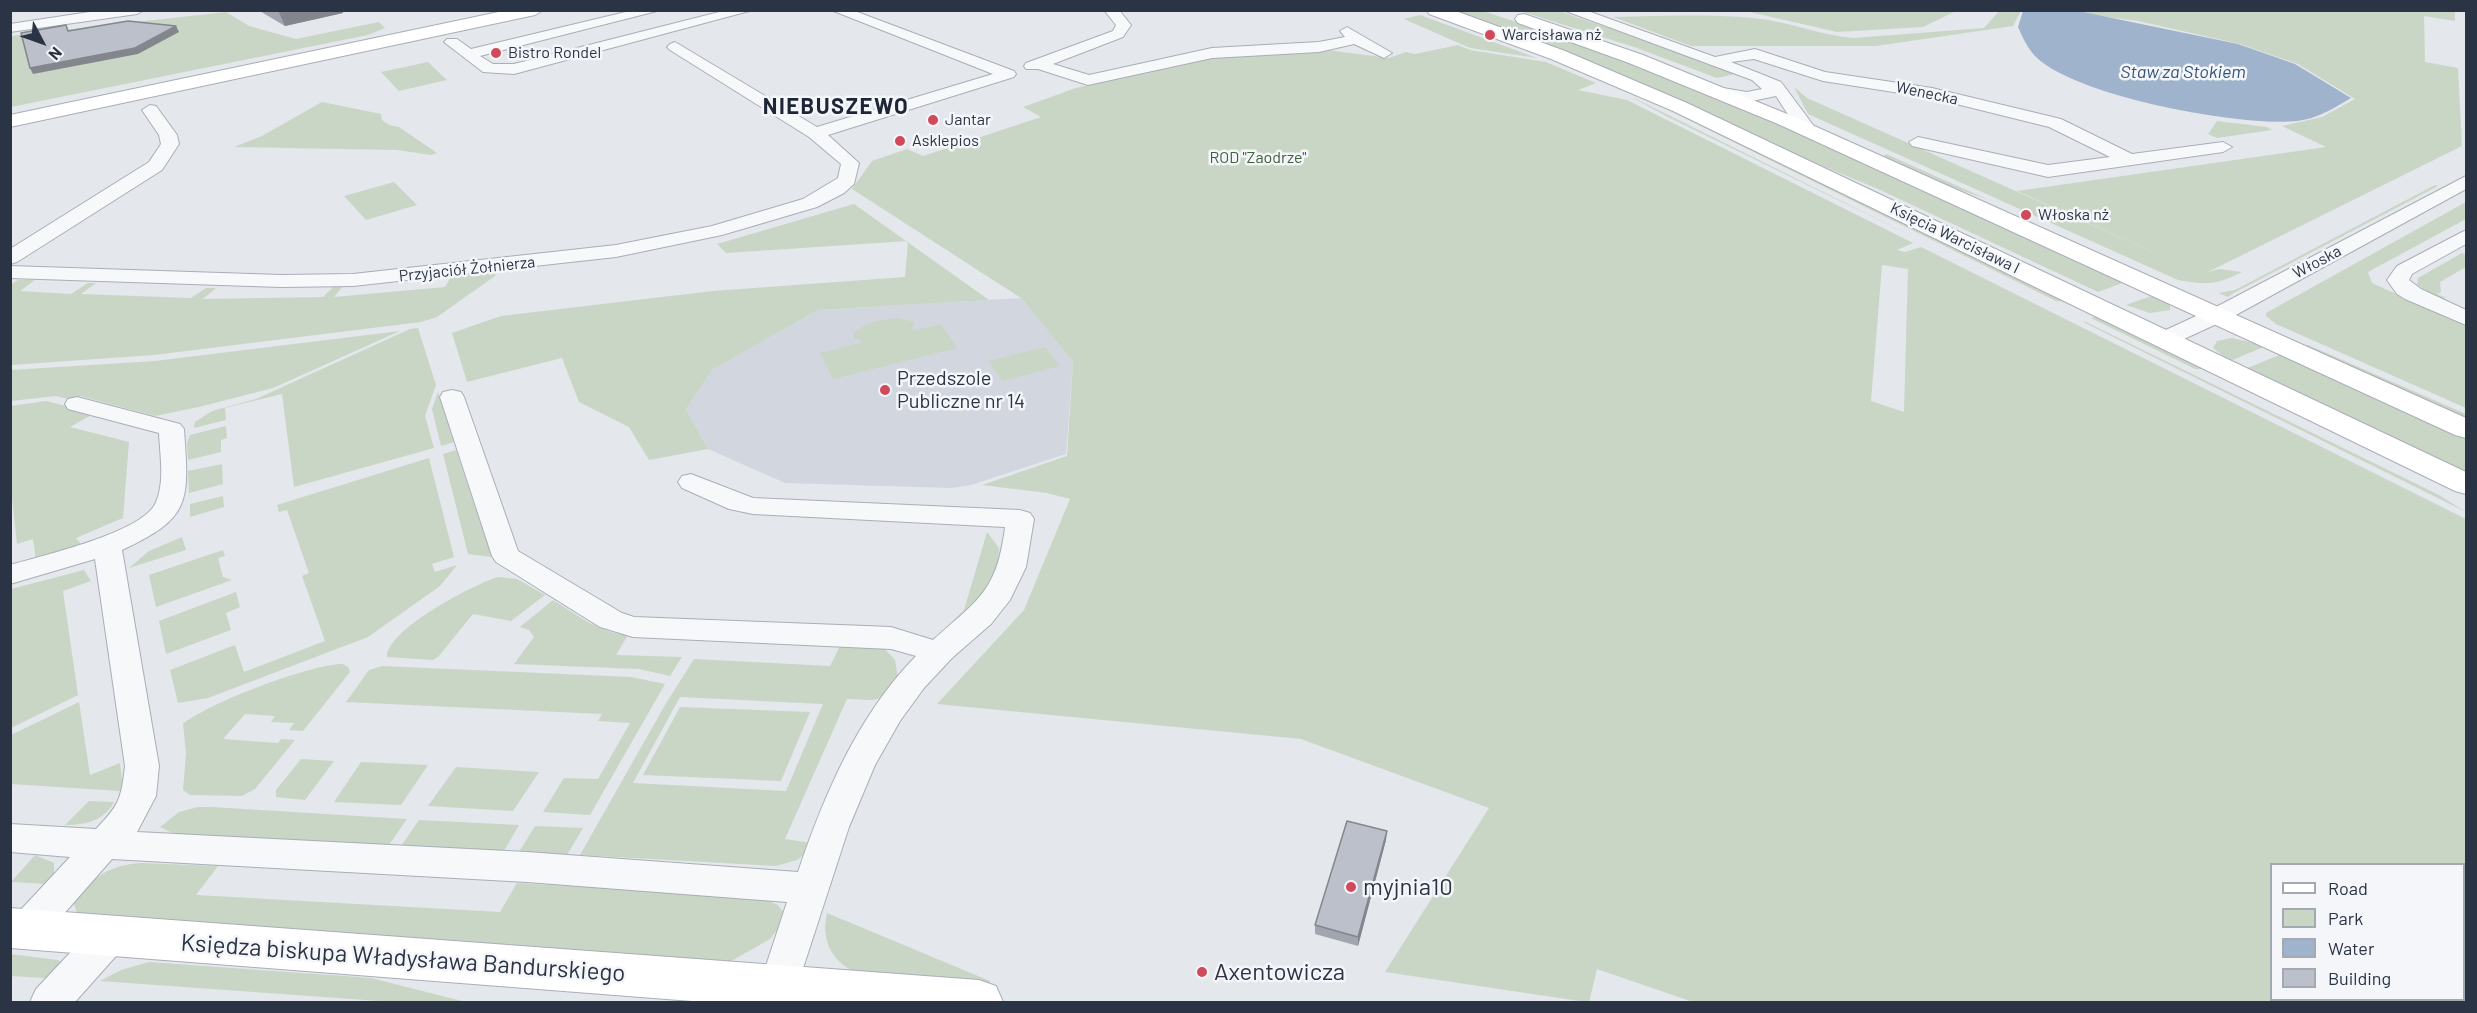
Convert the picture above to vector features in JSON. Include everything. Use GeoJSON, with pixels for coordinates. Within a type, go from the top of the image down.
{"type":"FeatureCollection","features":[{"type":"Feature","properties":{"kind":"street"},"geometry":{"type":"LineString","coordinates":[[10,28],[138,10]]}},
{"type":"Feature","properties":{"kind":"street"},"geometry":{"type":"LineString","coordinates":[[10,111],[492,10]]}},
{"type":"Feature","properties":{"kind":"street"},"geometry":{"type":"LineString","coordinates":[[10,122],[536,10]]}},
{"type":"Feature","properties":{"kind":"street"},"geometry":{"type":"LineString","coordinates":[[468,54],[654,10]]}},
{"type":"Feature","properties":{"kind":"street"},"geometry":{"type":"LineString","coordinates":[[452,42],[489,69],[514,69],[746,10]]}},
{"type":"Feature","properties":{"kind":"street"},"geometry":{"type":"LineString","coordinates":[[838,10],[1008,74]]}},
{"type":"Feature","properties":{"kind":"street"},"geometry":{"type":"LineString","coordinates":[[815,134],[1008,74],[1118,34],[1124,25],[1112,10]]}},
{"type":"Feature","properties":{"kind":"street","name":"Księcia Warcisława I"},"geometry":{"type":"LineString","coordinates":[[1435,10],[1558,56],[1670,102],[2466,484]]}},
{"type":"Feature","properties":{"kind":"street","name":"Księcia Warcisława I"},"geometry":{"type":"LineString","coordinates":[[1496,10],[1604,47],[1723,93],[1807,129],[2466,429]]}},
{"type":"Feature","properties":{"kind":"street"},"geometry":{"type":"LineString","coordinates":[[1570,10],[1717,61],[1778,87],[1798,120],[1807,129]]}},
{"type":"Feature","properties":{"kind":"street"},"geometry":{"type":"LineString","coordinates":[[1038,64],[1088,80],[1212,53],[1319,47],[1352,35],[1384,53]]}},
{"type":"Feature","properties":{"kind":"street","name":"Przyjaciół Żołnierza"},"geometry":{"type":"LineString","coordinates":[[10,272],[281,281],[353,280],[535,261],[664,243],[795,208],[837,189],[847,180],[850,163],[815,134],[675,47]]}},
{"type":"Feature","properties":{"kind":"street","name":"Wenecka"},"geometry":{"type":"LineString","coordinates":[[1717,61],[1755,54],[1827,77],[1905,87],[1944,96],[2055,123],[2130,160]]}},
{"type":"Feature","properties":{"kind":"street"},"geometry":{"type":"LineString","coordinates":[[1723,93],[1747,97],[1771,92],[1768,84],[1752,74]]}},
{"type":"Feature","properties":{"kind":"street"},"geometry":{"type":"LineString","coordinates":[[10,258],[156,166],[170,144],[168,135],[150,110]]}},
{"type":"Feature","properties":{"kind":"street"},"geometry":{"type":"LineString","coordinates":[[1918,142],[2036,170],[2223,147]]}},
{"type":"Feature","properties":{"kind":"street","name":"Włoska"},"geometry":{"type":"LineString","coordinates":[[2165,339],[2217,316],[2466,182]]}},
{"type":"Feature","properties":{"kind":"street"},"geometry":{"type":"LineString","coordinates":[[2466,236],[2404,270],[2398,280],[2405,289],[2413,294],[2466,318]]}},
{"type":"Feature","properties":{"kind":"street"},"geometry":{"type":"LineString","coordinates":[[452,397],[506,556],[611,620],[633,627],[891,638],[939,652]]}},
{"type":"Feature","properties":{"kind":"street"},"geometry":{"type":"LineString","coordinates":[[10,575],[107,546],[154,524],[168,510],[174,496],[171,429],[77,404]]}},
{"type":"Feature","properties":{"kind":"street"},"geometry":{"type":"LineString","coordinates":[[692,482],[740,503],[753,506],[1020,519],[1017,550],[1009,576],[999,596],[982,615],[939,652],[908,687],[874,737],[852,781],[812,888],[779,987]]}},
{"type":"Feature","properties":{"kind":"street","name":"Księdza biskupa Władysława Bandurskiego"},"geometry":{"type":"LineString","coordinates":[[19,929],[105,844],[126,820],[139,796],[142,782],[137,733],[107,546]]}},
{"type":"Feature","properties":{"kind":"street"},"geometry":{"type":"LineString","coordinates":[[10,838],[527,867],[812,888]]}},
{"type":"Feature","properties":{"kind":"street","name":"Księdza biskupa Władysława Bandurskiego"},"geometry":{"type":"LineString","coordinates":[[19,929],[979,1002]]}},
{"type":"Feature","properties":{"kind":"street"},"geometry":{"type":"LineString","coordinates":[[50,1002],[111,935]]}},
{"type":"Feature","properties":{"kind":"shaded area","name":"Przedszole Publiczne nr 14"},"geometry":{"type":"Polygon","coordinates":[[[1021,298],[1073,362],[1066,454],[971,485],[952,488],[785,483],[708,449],[686,409],[712,370],[818,310],[1021,298]]]}},
{"type":"Feature","properties":{"kind":"green space"},"geometry":{"type":"Polygon","coordinates":[[[2000,10],[2021,11],[2013,26],[1876,46],[1691,46],[1613,17],[1753,18],[1853,38],[1984,28],[2000,10]]]}},
{"type":"Feature","properties":{"kind":"green space"},"geometry":{"type":"Polygon","coordinates":[[[1449,11],[1483,11],[1583,44],[1790,128],[2125,282],[2098,292],[1878,189],[1449,11]]]}},
{"type":"Feature","properties":{"kind":"green space"},"geometry":{"type":"Polygon","coordinates":[[[1520,11],[1559,11],[1739,73],[1717,78],[1634,47],[1520,11]]]}},
{"type":"Feature","properties":{"kind":"green space"},"geometry":{"type":"Polygon","coordinates":[[[1707,11],[1956,11],[1923,27],[1837,32],[1750,12],[1707,11]]]}},
{"type":"Feature","properties":{"kind":"green space"},"geometry":{"type":"Polygon","coordinates":[[[2061,11],[2455,11],[2455,21],[2424,16],[2425,62],[2458,68],[2462,146],[2208,272],[2219,269],[2242,272],[2218,282],[2197,283],[2178,280],[1808,114],[1794,87],[1807,98],[2195,271],[2017,191],[2326,147],[2282,126],[2322,117],[2355,99],[2298,64],[2240,44],[2138,21],[2061,11]]]}},
{"type":"Feature","properties":{"kind":"green space"},"geometry":{"type":"Polygon","coordinates":[[[226,12],[249,26],[296,39],[379,22],[385,28],[368,35],[11,107],[10,36],[226,12]]]}},
{"type":"Feature","properties":{"kind":"green space"},"geometry":{"type":"Polygon","coordinates":[[[1420,15],[1537,58],[1470,48],[1404,19],[1420,15]]]}},
{"type":"Feature","properties":{"kind":"green space","name":"ROD \"Zaodrze\""},"geometry":{"type":"Polygon","coordinates":[[[1458,45],[1470,50],[1546,62],[1596,83],[1578,90],[1627,100],[1913,243],[1897,250],[1905,252],[1921,247],[2466,519],[2466,1002],[1693,1002],[1597,969],[1589,1002],[1586,1002],[1385,972],[1489,808],[1301,739],[937,704],[1024,610],[1070,499],[1047,493],[982,485],[1067,456],[1073,362],[1021,298],[852,189],[872,161],[907,149],[923,156],[1041,117],[1023,107],[1076,88],[1222,55],[1327,50],[1389,58],[1406,52],[1415,54],[1458,45]],[[1882,265],[1871,401],[1904,412],[1908,269],[1882,265]]]}},
{"type":"Feature","properties":{"kind":"green space"},"geometry":{"type":"Polygon","coordinates":[[[428,62],[447,80],[399,91],[381,72],[428,62]]]}},
{"type":"Feature","properties":{"kind":"green space"},"geometry":{"type":"Polygon","coordinates":[[[1626,89],[1683,114],[2070,302],[2056,301],[1626,89]]]}},
{"type":"Feature","properties":{"kind":"green space"},"geometry":{"type":"Polygon","coordinates":[[[1633,98],[1636,99],[1918,239],[1668,117],[1633,98]]]}},
{"type":"Feature","properties":{"kind":"green space"},"geometry":{"type":"Polygon","coordinates":[[[322,102],[381,114],[382,120],[389,125],[399,127],[437,153],[431,155],[397,150],[234,147],[262,136],[322,102]]]}},
{"type":"Feature","properties":{"kind":"green space"},"geometry":{"type":"Polygon","coordinates":[[[2217,121],[2267,127],[2272,130],[2217,138],[2208,134],[2217,121]]]}},
{"type":"Feature","properties":{"kind":"green space"},"geometry":{"type":"Polygon","coordinates":[[[1886,154],[1989,200],[1946,185],[1883,157],[1886,154]]]}},
{"type":"Feature","properties":{"kind":"green space"},"geometry":{"type":"Polygon","coordinates":[[[394,182],[417,205],[366,220],[344,196],[394,182]]]}},
{"type":"Feature","properties":{"kind":"green space"},"geometry":{"type":"Polygon","coordinates":[[[2435,185],[2438,186],[2228,297],[2219,293],[2235,290],[2435,185]]]}},
{"type":"Feature","properties":{"kind":"green space"},"geometry":{"type":"Polygon","coordinates":[[[2466,202],[2466,219],[2368,272],[2372,283],[2466,326],[2466,408],[2276,324],[2266,316],[2266,313],[2466,202]]]}},
{"type":"Feature","properties":{"kind":"green space"},"geometry":{"type":"Polygon","coordinates":[[[854,204],[906,241],[726,253],[717,244],[854,204]]]}},
{"type":"Feature","properties":{"kind":"green space"},"geometry":{"type":"Polygon","coordinates":[[[908,242],[989,300],[818,310],[712,370],[686,409],[708,449],[649,460],[629,427],[579,402],[562,358],[467,382],[452,333],[501,316],[713,291],[905,277],[908,242]]]}},
{"type":"Feature","properties":{"kind":"green space"},"geometry":{"type":"Polygon","coordinates":[[[2462,253],[2466,255],[2466,267],[2440,282],[2441,292],[2437,294],[2446,298],[2441,299],[2417,285],[2418,278],[2462,253]]]}},
{"type":"Feature","properties":{"kind":"green space"},"geometry":{"type":"Polygon","coordinates":[[[497,271],[495,276],[437,317],[421,322],[154,355],[11,365],[10,285],[18,280],[35,280],[20,291],[71,294],[88,283],[96,283],[81,294],[191,298],[206,288],[216,288],[203,299],[323,297],[334,286],[343,286],[334,297],[445,287],[451,277],[497,271]]]}},
{"type":"Feature","properties":{"kind":"green space"},"geometry":{"type":"Polygon","coordinates":[[[2154,295],[2170,304],[2170,310],[2150,313],[2126,305],[2154,295]]]}},
{"type":"Feature","properties":{"kind":"green space"},"geometry":{"type":"Polygon","coordinates":[[[2098,316],[2209,369],[2195,369],[2091,318],[2098,316]]]}},
{"type":"Feature","properties":{"kind":"green space"},"geometry":{"type":"Polygon","coordinates":[[[897,318],[915,322],[912,331],[941,324],[957,348],[833,379],[820,353],[863,342],[854,338],[853,335],[862,327],[897,318]]]}},
{"type":"Feature","properties":{"kind":"green space"},"geometry":{"type":"Polygon","coordinates":[[[2084,321],[2439,495],[2466,512],[2085,323],[2084,321]]]}},
{"type":"Feature","properties":{"kind":"green space"},"geometry":{"type":"Polygon","coordinates":[[[418,328],[436,385],[425,416],[434,448],[294,487],[282,394],[225,408],[226,420],[194,428],[195,422],[212,411],[256,399],[410,329],[418,328]]]}},
{"type":"Feature","properties":{"kind":"green space"},"geometry":{"type":"Polygon","coordinates":[[[400,331],[273,388],[155,416],[80,396],[73,400],[56,396],[11,401],[11,370],[155,361],[400,331]]]}},
{"type":"Feature","properties":{"kind":"green space"},"geometry":{"type":"Polygon","coordinates":[[[2232,338],[2266,346],[2230,361],[2213,348],[2217,341],[2232,338]]]}},
{"type":"Feature","properties":{"kind":"green space"},"geometry":{"type":"Polygon","coordinates":[[[2308,345],[2466,414],[2466,420],[2301,346],[2308,345]]]}},
{"type":"Feature","properties":{"kind":"green space"},"geometry":{"type":"Polygon","coordinates":[[[1045,347],[1060,366],[1002,381],[988,361],[1045,347]]]}},
{"type":"Feature","properties":{"kind":"green space"},"geometry":{"type":"Polygon","coordinates":[[[2282,354],[2466,439],[2466,474],[2245,369],[2282,354]]]}},
{"type":"Feature","properties":{"kind":"green space"},"geometry":{"type":"Polygon","coordinates":[[[438,392],[454,442],[441,446],[432,409],[438,392]]]}},
{"type":"Feature","properties":{"kind":"green space"},"geometry":{"type":"Polygon","coordinates":[[[46,401],[95,413],[70,427],[129,442],[123,518],[76,538],[81,544],[36,560],[33,539],[17,544],[10,479],[10,406],[46,401]]]}},
{"type":"Feature","properties":{"kind":"green space"},"geometry":{"type":"Polygon","coordinates":[[[226,426],[227,438],[221,440],[221,452],[188,460],[187,443],[190,435],[226,426]]]}},
{"type":"Feature","properties":{"kind":"green space"},"geometry":{"type":"Polygon","coordinates":[[[456,450],[491,557],[468,554],[443,454],[456,450]]]}},
{"type":"Feature","properties":{"kind":"green space"},"geometry":{"type":"Polygon","coordinates":[[[429,458],[454,557],[432,564],[435,572],[457,565],[440,586],[368,637],[208,698],[178,703],[170,670],[235,645],[244,672],[325,641],[302,576],[309,573],[287,510],[279,512],[277,505],[429,458]]]}},
{"type":"Feature","properties":{"kind":"green space"},"geometry":{"type":"Polygon","coordinates":[[[222,464],[223,484],[189,493],[188,471],[222,464]]]}},
{"type":"Feature","properties":{"kind":"green space"},"geometry":{"type":"Polygon","coordinates":[[[223,496],[224,507],[190,517],[190,504],[223,496]]]}},
{"type":"Feature","properties":{"kind":"green space"},"geometry":{"type":"Polygon","coordinates":[[[987,532],[999,548],[995,571],[990,583],[976,603],[968,612],[948,626],[964,610],[987,532]]]}},
{"type":"Feature","properties":{"kind":"green space"},"geometry":{"type":"Polygon","coordinates":[[[182,537],[186,550],[129,568],[149,551],[182,537]]]}},
{"type":"Feature","properties":{"kind":"green space"},"geometry":{"type":"Polygon","coordinates":[[[223,550],[225,556],[218,558],[223,577],[232,580],[156,607],[149,575],[223,550]]]}},
{"type":"Feature","properties":{"kind":"green space"},"geometry":{"type":"Polygon","coordinates":[[[84,570],[91,581],[63,591],[78,695],[11,728],[11,589],[84,570]]]}},
{"type":"Feature","properties":{"kind":"green space"},"geometry":{"type":"Polygon","coordinates":[[[498,577],[517,579],[545,595],[511,621],[473,614],[438,657],[433,660],[387,657],[390,646],[415,622],[452,598],[498,577]]]}},
{"type":"Feature","properties":{"kind":"green space"},"geometry":{"type":"Polygon","coordinates":[[[236,592],[240,607],[226,613],[231,630],[166,654],[159,621],[236,592]]]}},
{"type":"Feature","properties":{"kind":"green space"},"geometry":{"type":"Polygon","coordinates":[[[553,600],[598,627],[628,635],[616,655],[682,657],[670,676],[639,669],[514,664],[534,637],[529,630],[520,627],[553,600]]]}},
{"type":"Feature","properties":{"kind":"green space"},"geometry":{"type":"Polygon","coordinates":[[[841,644],[882,646],[895,660],[898,678],[886,693],[877,699],[847,699],[785,839],[818,844],[797,860],[776,866],[580,855],[665,705],[694,659],[830,666],[841,644]],[[680,697],[633,783],[786,791],[823,704],[680,697]]]}},
{"type":"Feature","properties":{"kind":"green space"},"geometry":{"type":"Polygon","coordinates":[[[343,664],[350,672],[303,731],[289,730],[294,723],[271,722],[275,716],[245,714],[223,739],[278,743],[281,739],[295,740],[255,789],[242,796],[190,795],[183,790],[186,753],[183,724],[213,706],[260,686],[309,670],[343,664]]]}},
{"type":"Feature","properties":{"kind":"green space"},"geometry":{"type":"Polygon","coordinates":[[[382,666],[631,677],[665,684],[590,815],[543,812],[564,778],[598,779],[630,723],[598,721],[602,714],[346,702],[369,670],[382,666]]]}},
{"type":"Feature","properties":{"kind":"green space"},"geometry":{"type":"Polygon","coordinates":[[[79,702],[90,775],[120,763],[122,780],[120,791],[11,784],[11,735],[79,702]]]}},
{"type":"Feature","properties":{"kind":"green space"},"geometry":{"type":"Polygon","coordinates":[[[680,707],[810,712],[781,781],[643,775],[680,707]]]}},
{"type":"Feature","properties":{"kind":"green space"},"geometry":{"type":"Polygon","coordinates":[[[301,759],[334,761],[305,800],[276,797],[276,790],[301,759]]]}},
{"type":"Feature","properties":{"kind":"green space"},"geometry":{"type":"Polygon","coordinates":[[[361,762],[428,765],[401,805],[334,802],[361,762]]]}},
{"type":"Feature","properties":{"kind":"green space"},"geometry":{"type":"Polygon","coordinates":[[[456,767],[539,772],[513,811],[428,806],[456,767]]]}},
{"type":"Feature","properties":{"kind":"green space"},"geometry":{"type":"Polygon","coordinates":[[[89,801],[114,802],[105,814],[93,821],[65,825],[89,801]]]}},
{"type":"Feature","properties":{"kind":"green space"},"geometry":{"type":"Polygon","coordinates":[[[198,807],[407,819],[389,845],[175,834],[160,827],[179,812],[198,807]]]}},
{"type":"Feature","properties":{"kind":"green space"},"geometry":{"type":"Polygon","coordinates":[[[419,820],[519,825],[504,851],[401,846],[419,820]]]}},
{"type":"Feature","properties":{"kind":"green space"},"geometry":{"type":"Polygon","coordinates":[[[535,826],[583,828],[567,855],[519,852],[535,826]]]}},
{"type":"Feature","properties":{"kind":"green space"},"geometry":{"type":"Polygon","coordinates":[[[35,855],[54,863],[54,874],[46,884],[11,882],[35,855]]]}},
{"type":"Feature","properties":{"kind":"green space"},"geometry":{"type":"Polygon","coordinates":[[[140,863],[218,866],[196,895],[500,912],[517,883],[759,897],[778,905],[787,917],[770,939],[728,963],[77,913],[73,901],[94,879],[110,870],[140,863]]]}},
{"type":"Feature","properties":{"kind":"green space"},"geometry":{"type":"Polygon","coordinates":[[[827,913],[990,981],[989,985],[855,972],[840,962],[830,948],[825,932],[827,913]]]}},
{"type":"Feature","properties":{"kind":"green space"},"geometry":{"type":"Polygon","coordinates":[[[10,954],[58,960],[62,963],[59,979],[11,976],[10,954]]]}},
{"type":"Feature","properties":{"kind":"green space"},"geometry":{"type":"Polygon","coordinates":[[[149,962],[371,978],[466,1002],[393,1002],[100,981],[121,970],[149,962]]]}},
{"type":"Feature","properties":{"kind":"water","name":"Staw za Stokiem"},"geometry":{"type":"Polygon","coordinates":[[[2023,11],[2083,12],[2238,44],[2295,64],[2351,98],[2311,118],[2297,121],[2271,122],[2238,119],[2159,106],[2083,83],[2054,70],[2034,55],[2027,45],[2018,27],[2023,11]]]}},
{"type":"Feature","properties":{"kind":"building"},"geometry":{"type":"Polygon","coordinates":[[[128,21],[176,26],[135,48],[30,68],[21,33],[66,25],[68,31],[128,21]]]}},
{"type":"Feature","properties":{"kind":"building","name":"myjnia10"},"geometry":{"type":"Polygon","coordinates":[[[1347,821],[1387,831],[1358,937],[1315,925],[1347,821]]]}},
{"type":"Feature","properties":{"kind":"place","name":"Warcisława nż"},"geometry":{"type":"Point","coordinates":[1490,35]}},
{"type":"Feature","properties":{"kind":"place","name":"Bistro Rondel"},"geometry":{"type":"Point","coordinates":[496,53]}},
{"type":"Feature","properties":{"kind":"place","name":"Jantar"},"geometry":{"type":"Point","coordinates":[933,120]}},
{"type":"Feature","properties":{"kind":"place","name":"Asklepios"},"geometry":{"type":"Point","coordinates":[900,141]}},
{"type":"Feature","properties":{"kind":"place","name":"Włoska nż"},"geometry":{"type":"Point","coordinates":[2026,215]}},
{"type":"Feature","properties":{"kind":"place","name":"Przedszole Publiczne nr 14"},"geometry":{"type":"Point","coordinates":[885,390]}},
{"type":"Feature","properties":{"kind":"place","name":"myjnia10"},"geometry":{"type":"Point","coordinates":[1351,887]}},
{"type":"Feature","properties":{"kind":"place","name":"Axentowicza"},"geometry":{"type":"Point","coordinates":[1202,972]}},
{"type":"Feature","properties":{"kind":"district","name":"NIEBUSZEWO"},"geometry":{"type":"Point","coordinates":[836,107]}}]}
